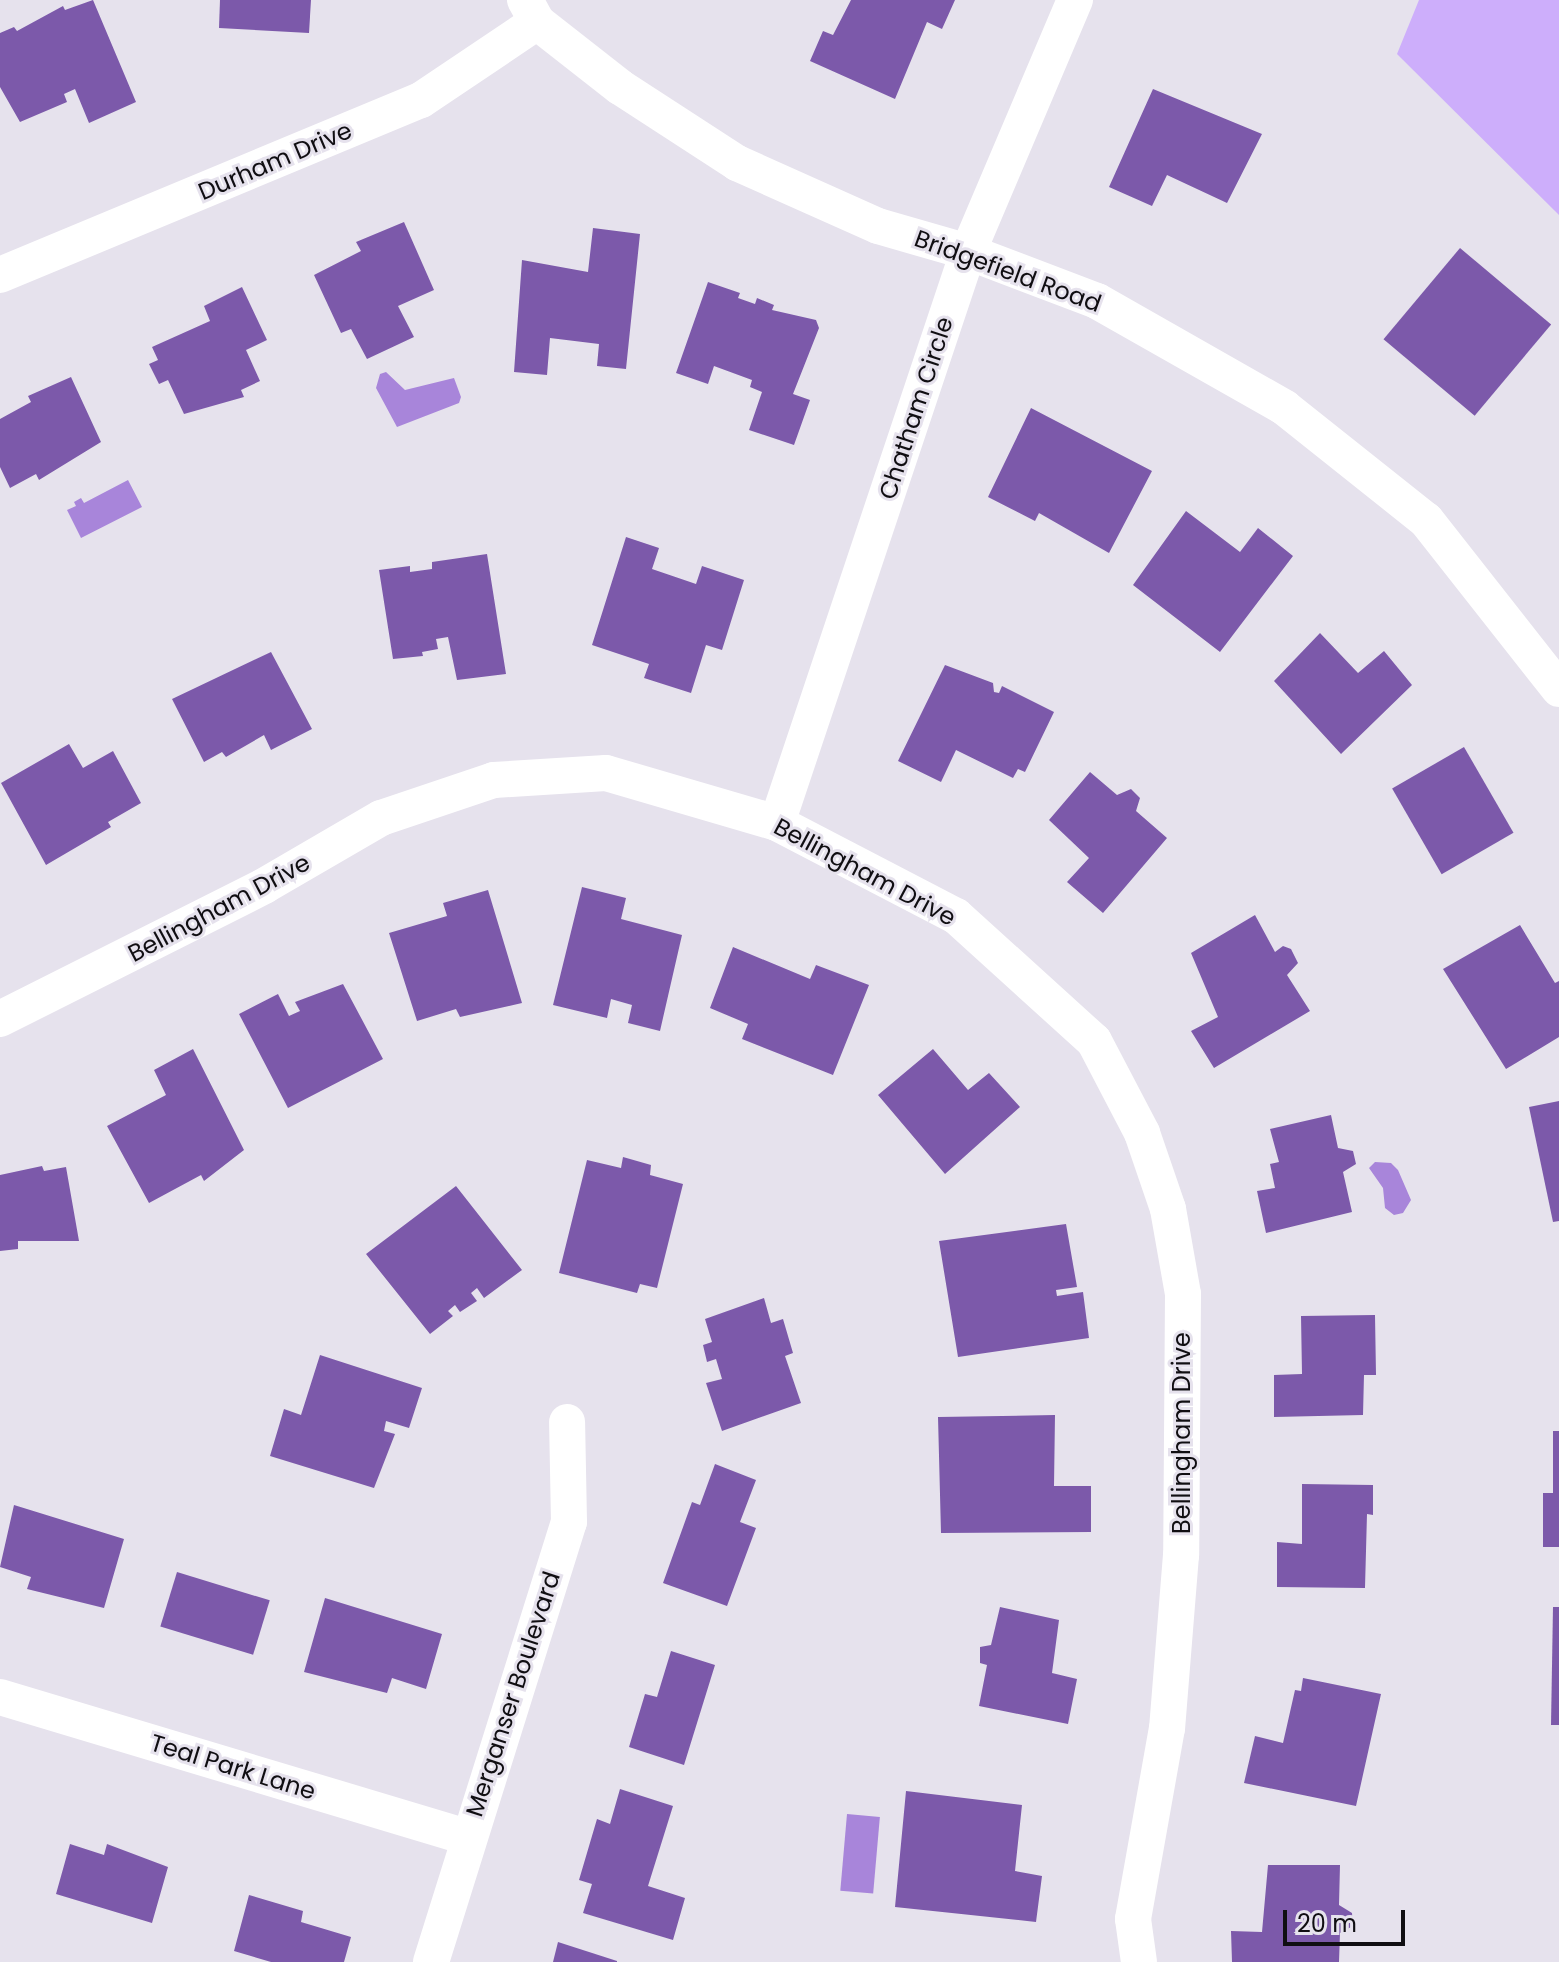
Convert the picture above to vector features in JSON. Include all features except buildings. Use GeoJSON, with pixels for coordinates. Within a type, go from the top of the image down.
{"type":"FeatureCollection","features":[{"type":"Feature","properties":{"kind":"street","name":"Chatham Circle"},"geometry":{"type":"LineString","coordinates":[[777,823],[968,252],[1075,0]]}},
{"type":"Feature","properties":{"kind":"street","name":"Bridgefield Road"},"geometry":{"type":"LineString","coordinates":[[531,11],[620,87],[737,163],[878,226],[968,252],[1097,301],[1285,408],[1426,520],[1559,689]]}},
{"type":"Feature","properties":{"kind":"street","name":"Durham Drive"},"geometry":{"type":"LineString","coordinates":[[0,275],[421,100],[531,11]]}},
{"type":"Feature","properties":{"kind":"street","name":"Bellingham Drive"},"geometry":{"type":"LineString","coordinates":[[0,1019],[250,893],[381,818],[494,780],[606,773],[777,823],[956,916],[1094,1041],[1142,1133],[1168,1209],[1183,1294],[1181,1555],[1167,1728],[1133,1919],[1139,1962]]}},
{"type":"Feature","properties":{"kind":"street","name":"Merganser Boulevard"},"geometry":{"type":"LineString","coordinates":[[431,1962],[467,1837],[569,1522],[567,1422]]}},
{"type":"Feature","properties":{"kind":"street","name":"Teal Park Lane"},"geometry":{"type":"LineString","coordinates":[[0,1697],[467,1837]]}},
{"type":"Feature","properties":{"kind":"shaded area"},"geometry":{"type":"Polygon","coordinates":[[[1419,0],[1559,0],[1559,215],[1397,54],[1419,0]]]}},
{"type":"Feature","properties":{"kind":"shaded area"},"geometry":{"type":"Polygon","coordinates":[[[386,372],[405,390],[454,378],[461,397],[459,403],[397,427],[376,388],[380,374],[386,372]]]}},
{"type":"Feature","properties":{"kind":"shaded area"},"geometry":{"type":"Polygon","coordinates":[[[128,480],[142,507],[81,538],[67,510],[76,506],[74,502],[81,498],[84,503],[128,480]]]}},
{"type":"Feature","properties":{"kind":"shaded area"},"geometry":{"type":"Polygon","coordinates":[[[1375,1162],[1391,1163],[1398,1170],[1411,1200],[1403,1213],[1394,1215],[1385,1208],[1383,1188],[1369,1168],[1375,1162]]]}},
{"type":"Feature","properties":{"kind":"shaded area"},"geometry":{"type":"Polygon","coordinates":[[[847,1814],[880,1817],[873,1894],[840,1891],[847,1814]]]}}]}
